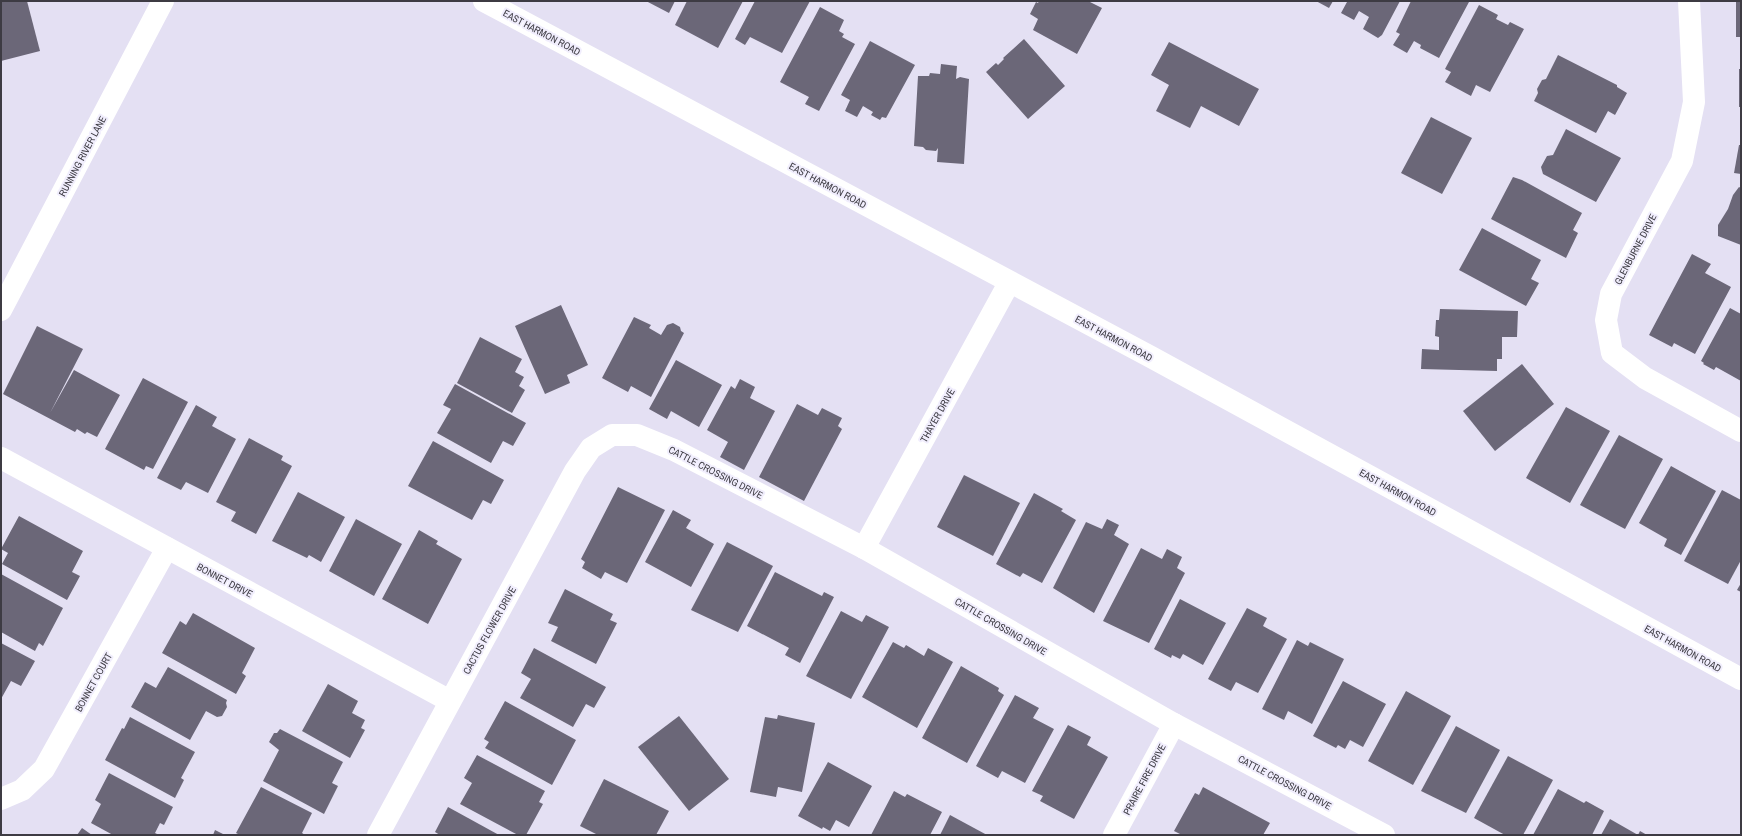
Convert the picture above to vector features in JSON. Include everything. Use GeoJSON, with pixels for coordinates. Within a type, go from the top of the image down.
{"type":"FeatureCollection","features":[{"type":"Feature","properties":{"kind":"street","name":"RUNNING RIVER LANE"},"geometry":{"type":"LineString","coordinates":[[1,310],[163,1]]}},
{"type":"Feature","properties":{"kind":"street","name":"EAST HARMON ROAD"},"geometry":{"type":"LineString","coordinates":[[484,1],[1009,283],[1151,357],[1741,679]]}},
{"type":"Feature","properties":{"kind":"street","name":"GLENBURNE DRIVE"},"geometry":{"type":"LineString","coordinates":[[1689,1],[1694,102],[1682,161],[1611,294],[1606,320],[1612,353],[1645,378],[1741,431]]}},
{"type":"Feature","properties":{"kind":"street","name":"THAYER DRIVE"},"geometry":{"type":"LineString","coordinates":[[864,548],[1009,283]]}},
{"type":"Feature","properties":{"kind":"street","name":"CATTLE CROSSING DRIVE"},"geometry":{"type":"LineString","coordinates":[[612,435],[637,435],[674,450],[864,548],[1174,724],[1384,835]]}},
{"type":"Feature","properties":{"kind":"street","name":"CACTUS FLOWER DRIVE"},"geometry":{"type":"LineString","coordinates":[[378,835],[575,471],[591,448],[612,435]]}},
{"type":"Feature","properties":{"kind":"street","name":"BONNET DRIVE"},"geometry":{"type":"LineString","coordinates":[[1,458],[450,701]]}},
{"type":"Feature","properties":{"kind":"street","name":"BONNET COURT"},"geometry":{"type":"LineString","coordinates":[[1,799],[22,790],[44,769],[167,548]]}},
{"type":"Feature","properties":{"kind":"street","name":"PRAIRE FIRE DRIVE"},"geometry":{"type":"LineString","coordinates":[[1114,835],[1174,724]]}},
{"type":"Feature","properties":{"kind":"building"},"geometry":{"type":"Polygon","coordinates":[[[1,1],[27,1],[40,51],[1,61],[1,1]]]}},
{"type":"Feature","properties":{"kind":"building"},"geometry":{"type":"Polygon","coordinates":[[[646,1],[675,1],[669,13],[646,1]]]}},
{"type":"Feature","properties":{"kind":"building"},"geometry":{"type":"Polygon","coordinates":[[[687,1],[743,1],[718,48],[675,25],[687,1]]]}},
{"type":"Feature","properties":{"kind":"building"},"geometry":{"type":"Polygon","coordinates":[[[755,1],[810,1],[782,53],[750,37],[745,45],[735,39],[755,1]]]}},
{"type":"Feature","properties":{"kind":"building"},"geometry":{"type":"Polygon","coordinates":[[[1039,1],[1088,1],[1102,8],[1077,54],[1033,30],[1038,19],[1030,14],[1036,2],[1038,3],[1039,1]]]}},
{"type":"Feature","properties":{"kind":"building"},"geometry":{"type":"Polygon","coordinates":[[[1316,1],[1333,1],[1329,8],[1316,1]]]}},
{"type":"Feature","properties":{"kind":"building"},"geometry":{"type":"Polygon","coordinates":[[[1345,1],[1400,1],[1382,35],[1378,38],[1363,29],[1369,17],[1359,11],[1354,20],[1341,13],[1347,2],[1345,1]]]}},
{"type":"Feature","properties":{"kind":"building"},"geometry":{"type":"Polygon","coordinates":[[[1411,1],[1469,2],[1439,58],[1420,48],[1421,45],[1414,41],[1407,53],[1393,45],[1400,34],[1396,32],[1411,1]]]}},
{"type":"Feature","properties":{"kind":"building"},"geometry":{"type":"Polygon","coordinates":[[[1736,1],[1741,1],[1741,37],[1736,37],[1736,1]]]}},
{"type":"Feature","properties":{"kind":"building"},"geometry":{"type":"Polygon","coordinates":[[[1479,5],[1498,15],[1496,19],[1508,25],[1510,22],[1524,29],[1490,92],[1476,85],[1471,96],[1445,82],[1451,72],[1445,69],[1479,5]]]}},
{"type":"Feature","properties":{"kind":"building"},"geometry":{"type":"Polygon","coordinates":[[[820,7],[844,20],[839,31],[844,34],[842,37],[855,44],[819,111],[805,104],[809,97],[780,82],[820,7]]]}},
{"type":"Feature","properties":{"kind":"building"},"geometry":{"type":"Polygon","coordinates":[[[1024,39],[1065,86],[1028,119],[986,72],[996,63],[998,65],[1004,59],[1003,58],[1024,39]]]}},
{"type":"Feature","properties":{"kind":"building"},"geometry":{"type":"Polygon","coordinates":[[[870,41],[915,65],[886,118],[882,117],[880,120],[871,115],[873,112],[863,106],[857,117],[845,111],[850,100],[841,95],[870,41]]]}},
{"type":"Feature","properties":{"kind":"building"},"geometry":{"type":"Polygon","coordinates":[[[1169,42],[1259,89],[1239,126],[1201,106],[1190,128],[1156,111],[1169,85],[1151,75],[1169,42]]]}},
{"type":"Feature","properties":{"kind":"building"},"geometry":{"type":"Polygon","coordinates":[[[1558,55],[1617,85],[1617,87],[1627,93],[1615,115],[1608,111],[1596,133],[1534,101],[1538,93],[1537,89],[1542,80],[1546,79],[1558,55]]]}},
{"type":"Feature","properties":{"kind":"building"},"geometry":{"type":"Polygon","coordinates":[[[941,64],[957,66],[956,79],[960,77],[969,79],[964,164],[937,162],[938,148],[936,151],[926,150],[923,147],[914,146],[918,76],[929,76],[930,73],[940,74],[941,64]]]}},
{"type":"Feature","properties":{"kind":"building"},"geometry":{"type":"Polygon","coordinates":[[[1739,69],[1741,69],[1741,107],[1739,107],[1739,69]]]}},
{"type":"Feature","properties":{"kind":"building"},"geometry":{"type":"Polygon","coordinates":[[[1431,117],[1472,138],[1442,194],[1401,173],[1431,117]]]}},
{"type":"Feature","properties":{"kind":"building"},"geometry":{"type":"Polygon","coordinates":[[[1566,129],[1621,158],[1596,202],[1543,174],[1541,167],[1547,156],[1553,155],[1566,129]]]}},
{"type":"Feature","properties":{"kind":"building"},"geometry":{"type":"Polygon","coordinates":[[[1739,145],[1741,145],[1741,174],[1734,173],[1739,145]]]}},
{"type":"Feature","properties":{"kind":"building"},"geometry":{"type":"Polygon","coordinates":[[[1513,177],[1522,180],[1582,213],[1573,230],[1578,233],[1566,258],[1491,219],[1513,177]]]}},
{"type":"Feature","properties":{"kind":"building"},"geometry":{"type":"Polygon","coordinates":[[[1739,187],[1741,188],[1741,245],[1718,236],[1718,225],[1728,209],[1733,195],[1739,187]]]}},
{"type":"Feature","properties":{"kind":"building"},"geometry":{"type":"Polygon","coordinates":[[[1482,228],[1541,260],[1531,279],[1539,283],[1526,306],[1459,270],[1482,228]]]}},
{"type":"Feature","properties":{"kind":"building"},"geometry":{"type":"Polygon","coordinates":[[[1692,254],[1711,264],[1705,273],[1731,287],[1695,354],[1674,343],[1672,347],[1649,335],[1692,254]]]}},
{"type":"Feature","properties":{"kind":"building"},"geometry":{"type":"Polygon","coordinates":[[[561,305],[588,365],[567,375],[570,383],[545,394],[515,326],[561,305]]]}},
{"type":"Feature","properties":{"kind":"building"},"geometry":{"type":"Polygon","coordinates":[[[1730,308],[1741,314],[1741,381],[1716,367],[1714,370],[1703,364],[1704,363],[1701,361],[1730,308]]]}},
{"type":"Feature","properties":{"kind":"building"},"geometry":{"type":"Polygon","coordinates":[[[1440,309],[1518,311],[1517,337],[1502,337],[1502,359],[1497,359],[1497,371],[1421,369],[1422,349],[1439,350],[1439,337],[1435,336],[1436,320],[1439,320],[1440,309]]]}},
{"type":"Feature","properties":{"kind":"building"},"geometry":{"type":"Polygon","coordinates":[[[634,317],[651,325],[649,328],[661,335],[667,325],[673,323],[680,327],[681,331],[684,333],[651,397],[631,386],[628,392],[602,378],[634,317]]]}},
{"type":"Feature","properties":{"kind":"building"},"geometry":{"type":"Polygon","coordinates":[[[37,326],[83,349],[50,413],[74,370],[120,395],[97,437],[87,432],[85,434],[77,429],[75,432],[3,394],[37,326]]]}},
{"type":"Feature","properties":{"kind":"building"},"geometry":{"type":"Polygon","coordinates":[[[480,337],[522,359],[515,372],[524,377],[519,386],[525,390],[512,413],[457,383],[480,337]]]}},
{"type":"Feature","properties":{"kind":"building"},"geometry":{"type":"Polygon","coordinates":[[[676,360],[722,385],[699,427],[671,411],[667,419],[649,409],[676,360]]]}},
{"type":"Feature","properties":{"kind":"building"},"geometry":{"type":"Polygon","coordinates":[[[1522,364],[1554,404],[1495,451],[1463,411],[1522,364]]]}},
{"type":"Feature","properties":{"kind":"building"},"geometry":{"type":"Polygon","coordinates":[[[143,378],[188,402],[153,469],[146,466],[144,470],[105,449],[143,378]]]}},
{"type":"Feature","properties":{"kind":"building"},"geometry":{"type":"Polygon","coordinates":[[[740,379],[755,387],[750,398],[775,411],[744,470],[720,457],[728,442],[707,430],[731,386],[735,389],[740,379]]]}},
{"type":"Feature","properties":{"kind":"building"},"geometry":{"type":"Polygon","coordinates":[[[455,384],[526,423],[513,446],[503,441],[491,463],[437,433],[451,409],[443,405],[455,384]]]}},
{"type":"Feature","properties":{"kind":"building"},"geometry":{"type":"Polygon","coordinates":[[[797,404],[818,415],[822,408],[842,418],[838,426],[842,429],[804,501],[759,477],[797,404]]]}},
{"type":"Feature","properties":{"kind":"building"},"geometry":{"type":"Polygon","coordinates":[[[196,405],[217,417],[212,426],[236,439],[208,493],[186,482],[181,490],[157,478],[196,405]]]}},
{"type":"Feature","properties":{"kind":"building"},"geometry":{"type":"Polygon","coordinates":[[[1566,407],[1610,431],[1570,503],[1526,478],[1566,407]]]}},
{"type":"Feature","properties":{"kind":"building"},"geometry":{"type":"Polygon","coordinates":[[[1619,435],[1663,459],[1625,529],[1580,505],[1619,435]]]}},
{"type":"Feature","properties":{"kind":"building"},"geometry":{"type":"Polygon","coordinates":[[[249,438],[283,456],[281,460],[292,466],[256,534],[231,521],[236,512],[216,502],[249,438]]]}},
{"type":"Feature","properties":{"kind":"building"},"geometry":{"type":"Polygon","coordinates":[[[433,441],[504,480],[491,504],[483,500],[472,520],[408,486],[433,441]]]}},
{"type":"Feature","properties":{"kind":"building"},"geometry":{"type":"Polygon","coordinates":[[[1671,466],[1716,491],[1681,555],[1664,546],[1667,539],[1639,523],[1671,466]]]}},
{"type":"Feature","properties":{"kind":"building"},"geometry":{"type":"Polygon","coordinates":[[[964,475],[1020,503],[993,556],[937,527],[964,475]]]}},
{"type":"Feature","properties":{"kind":"building"},"geometry":{"type":"Polygon","coordinates":[[[618,487],[665,510],[627,583],[605,572],[601,579],[582,568],[585,562],[581,559],[618,487]]]}},
{"type":"Feature","properties":{"kind":"building"},"geometry":{"type":"Polygon","coordinates":[[[1722,490],[1741,500],[1741,560],[1728,584],[1684,561],[1722,490]]]}},
{"type":"Feature","properties":{"kind":"building"},"geometry":{"type":"Polygon","coordinates":[[[298,492],[345,517],[321,562],[309,555],[307,558],[272,541],[298,492]]]}},
{"type":"Feature","properties":{"kind":"building"},"geometry":{"type":"Polygon","coordinates":[[[1034,493],[1063,509],[1061,511],[1076,520],[1042,583],[1023,573],[1020,577],[996,564],[1034,493]]]}},
{"type":"Feature","properties":{"kind":"building"},"geometry":{"type":"Polygon","coordinates":[[[673,510],[691,520],[686,528],[714,544],[691,587],[645,562],[673,510]]]}},
{"type":"Feature","properties":{"kind":"building"},"geometry":{"type":"Polygon","coordinates":[[[19,516],[83,551],[72,572],[80,576],[67,600],[2,564],[8,553],[1,549],[19,516]]]}},
{"type":"Feature","properties":{"kind":"building"},"geometry":{"type":"Polygon","coordinates":[[[356,519],[402,544],[374,596],[329,571],[356,519]]]}},
{"type":"Feature","properties":{"kind":"building"},"geometry":{"type":"Polygon","coordinates":[[[1107,519],[1119,525],[1114,535],[1129,544],[1094,613],[1053,588],[1086,522],[1102,529],[1107,519]]]}},
{"type":"Feature","properties":{"kind":"building"},"geometry":{"type":"Polygon","coordinates":[[[419,530],[438,541],[436,544],[462,559],[428,624],[382,599],[419,530]]]}},
{"type":"Feature","properties":{"kind":"building"},"geometry":{"type":"Polygon","coordinates":[[[727,542],[773,566],[738,632],[691,610],[727,542]]]}},
{"type":"Feature","properties":{"kind":"building"},"geometry":{"type":"Polygon","coordinates":[[[1141,548],[1162,559],[1167,549],[1182,557],[1177,568],[1185,573],[1149,643],[1103,621],[1141,548]]]}},
{"type":"Feature","properties":{"kind":"building"},"geometry":{"type":"Polygon","coordinates":[[[775,572],[822,596],[824,592],[834,597],[800,663],[785,655],[789,648],[747,626],[775,572]]]}},
{"type":"Feature","properties":{"kind":"building"},"geometry":{"type":"Polygon","coordinates":[[[1,574],[63,608],[43,646],[39,643],[35,651],[1,632],[1,574]]]}},
{"type":"Feature","properties":{"kind":"building"},"geometry":{"type":"Polygon","coordinates":[[[1741,583],[1741,592],[1737,590],[1741,583]]]}},
{"type":"Feature","properties":{"kind":"building"},"geometry":{"type":"Polygon","coordinates":[[[565,589],[613,614],[610,620],[617,623],[596,664],[551,641],[558,627],[548,623],[565,589]]]}},
{"type":"Feature","properties":{"kind":"building"},"geometry":{"type":"Polygon","coordinates":[[[1180,599],[1226,623],[1203,665],[1183,654],[1180,659],[1172,655],[1171,658],[1154,649],[1180,599]]]}},
{"type":"Feature","properties":{"kind":"building"},"geometry":{"type":"Polygon","coordinates":[[[1247,608],[1267,618],[1263,626],[1287,639],[1258,693],[1236,682],[1231,691],[1208,679],[1247,608]]]}},
{"type":"Feature","properties":{"kind":"building"},"geometry":{"type":"Polygon","coordinates":[[[841,611],[862,622],[866,615],[889,627],[851,699],[806,676],[841,611]]]}},
{"type":"Feature","properties":{"kind":"building"},"geometry":{"type":"Polygon","coordinates":[[[193,613],[255,648],[242,673],[246,676],[236,694],[162,653],[180,621],[186,625],[193,613]]]}},
{"type":"Feature","properties":{"kind":"building"},"geometry":{"type":"Polygon","coordinates":[[[1297,640],[1308,646],[1310,642],[1344,659],[1312,724],[1288,711],[1284,720],[1262,709],[1297,640]]]}},
{"type":"Feature","properties":{"kind":"building"},"geometry":{"type":"Polygon","coordinates":[[[893,642],[904,648],[906,645],[924,656],[928,648],[953,662],[917,728],[862,697],[893,642]]]}},
{"type":"Feature","properties":{"kind":"building"},"geometry":{"type":"Polygon","coordinates":[[[1,643],[35,661],[21,686],[11,681],[1,699],[1,643]]]}},
{"type":"Feature","properties":{"kind":"building"},"geometry":{"type":"Polygon","coordinates":[[[534,648],[606,687],[594,708],[586,704],[573,727],[520,698],[531,679],[521,673],[534,648]]]}},
{"type":"Feature","properties":{"kind":"building"},"geometry":{"type":"Polygon","coordinates":[[[961,666],[999,688],[998,691],[1004,695],[967,763],[922,738],[961,666]]]}},
{"type":"Feature","properties":{"kind":"building"},"geometry":{"type":"Polygon","coordinates":[[[168,667],[227,700],[227,707],[222,716],[217,717],[206,711],[190,740],[131,707],[145,682],[156,688],[168,667]]]}},
{"type":"Feature","properties":{"kind":"building"},"geometry":{"type":"Polygon","coordinates":[[[1343,681],[1386,704],[1363,747],[1350,740],[1345,749],[1338,745],[1336,748],[1313,736],[1343,681]]]}},
{"type":"Feature","properties":{"kind":"building"},"geometry":{"type":"Polygon","coordinates":[[[328,684],[358,701],[352,713],[365,720],[361,728],[365,730],[350,758],[302,731],[328,684]]]}},
{"type":"Feature","properties":{"kind":"building"},"geometry":{"type":"Polygon","coordinates":[[[1406,691],[1451,716],[1413,785],[1368,761],[1406,691]]]}},
{"type":"Feature","properties":{"kind":"building"},"geometry":{"type":"Polygon","coordinates":[[[1015,695],[1039,708],[1033,718],[1054,729],[1025,783],[1002,771],[998,778],[976,766],[1015,695]]]}},
{"type":"Feature","properties":{"kind":"building"},"geometry":{"type":"Polygon","coordinates":[[[505,701],[576,740],[552,785],[485,748],[489,742],[484,739],[505,701]]]}},
{"type":"Feature","properties":{"kind":"building"},"geometry":{"type":"Polygon","coordinates":[[[778,715],[815,723],[802,792],[778,787],[776,797],[750,792],[765,717],[777,719],[778,715]]]}},
{"type":"Feature","properties":{"kind":"building"},"geometry":{"type":"Polygon","coordinates":[[[679,716],[729,779],[689,811],[638,747],[679,716]]]}},
{"type":"Feature","properties":{"kind":"building"},"geometry":{"type":"Polygon","coordinates":[[[130,717],[195,752],[181,778],[184,780],[175,798],[105,760],[122,728],[124,729],[130,717]]]}},
{"type":"Feature","properties":{"kind":"building"},"geometry":{"type":"Polygon","coordinates":[[[1068,725],[1091,737],[1087,745],[1108,757],[1074,819],[1040,801],[1043,796],[1032,791],[1068,725]]]}},
{"type":"Feature","properties":{"kind":"building"},"geometry":{"type":"Polygon","coordinates":[[[1456,726],[1500,750],[1466,813],[1421,791],[1456,726]]]}},
{"type":"Feature","properties":{"kind":"building"},"geometry":{"type":"Polygon","coordinates":[[[280,729],[343,762],[332,783],[338,786],[324,814],[263,781],[279,750],[269,742],[274,733],[277,733],[280,729]]]}},
{"type":"Feature","properties":{"kind":"building"},"geometry":{"type":"Polygon","coordinates":[[[477,755],[545,791],[539,802],[543,804],[526,835],[518,835],[460,804],[472,783],[464,778],[477,755]]]}},
{"type":"Feature","properties":{"kind":"building"},"geometry":{"type":"Polygon","coordinates":[[[1508,756],[1553,780],[1523,835],[1505,835],[1474,818],[1508,756]]]}},
{"type":"Feature","properties":{"kind":"building"},"geometry":{"type":"Polygon","coordinates":[[[828,762],[872,786],[849,827],[836,820],[830,831],[823,827],[822,829],[798,816],[828,762]]]}},
{"type":"Feature","properties":{"kind":"building"},"geometry":{"type":"Polygon","coordinates":[[[109,773],[173,807],[164,825],[160,823],[155,833],[159,835],[113,835],[91,823],[101,804],[95,800],[109,773]]]}},
{"type":"Feature","properties":{"kind":"building"},"geometry":{"type":"Polygon","coordinates":[[[604,779],[669,811],[656,835],[598,835],[580,826],[604,779]]]}},
{"type":"Feature","properties":{"kind":"building"},"geometry":{"type":"Polygon","coordinates":[[[261,787],[312,813],[302,833],[305,835],[240,835],[236,833],[261,787]]]}},
{"type":"Feature","properties":{"kind":"building"},"geometry":{"type":"Polygon","coordinates":[[[1203,787],[1270,823],[1263,835],[1182,835],[1174,831],[1195,793],[1199,795],[1203,787]]]}},
{"type":"Feature","properties":{"kind":"building"},"geometry":{"type":"Polygon","coordinates":[[[1558,789],[1584,803],[1586,801],[1604,811],[1592,835],[1533,835],[1558,789]]]}},
{"type":"Feature","properties":{"kind":"building"},"geometry":{"type":"Polygon","coordinates":[[[894,791],[905,797],[907,794],[942,812],[930,835],[871,835],[894,791]]]}},
{"type":"Feature","properties":{"kind":"building"},"geometry":{"type":"Polygon","coordinates":[[[448,807],[499,835],[440,835],[435,832],[448,807]]]}},
{"type":"Feature","properties":{"kind":"building"},"geometry":{"type":"Polygon","coordinates":[[[950,815],[987,835],[940,835],[950,815]]]}},
{"type":"Feature","properties":{"kind":"building"},"geometry":{"type":"Polygon","coordinates":[[[1610,819],[1638,835],[1601,835],[1610,819]]]}},
{"type":"Feature","properties":{"kind":"building"},"geometry":{"type":"Polygon","coordinates":[[[82,828],[92,835],[77,835],[82,828]]]}},
{"type":"Feature","properties":{"kind":"building"},"geometry":{"type":"Polygon","coordinates":[[[215,830],[225,835],[213,835],[215,830]]]}},
{"type":"Feature","properties":{"kind":"building"},"geometry":{"type":"Polygon","coordinates":[[[1640,831],[1647,835],[1638,835],[1640,831]]]}}]}
